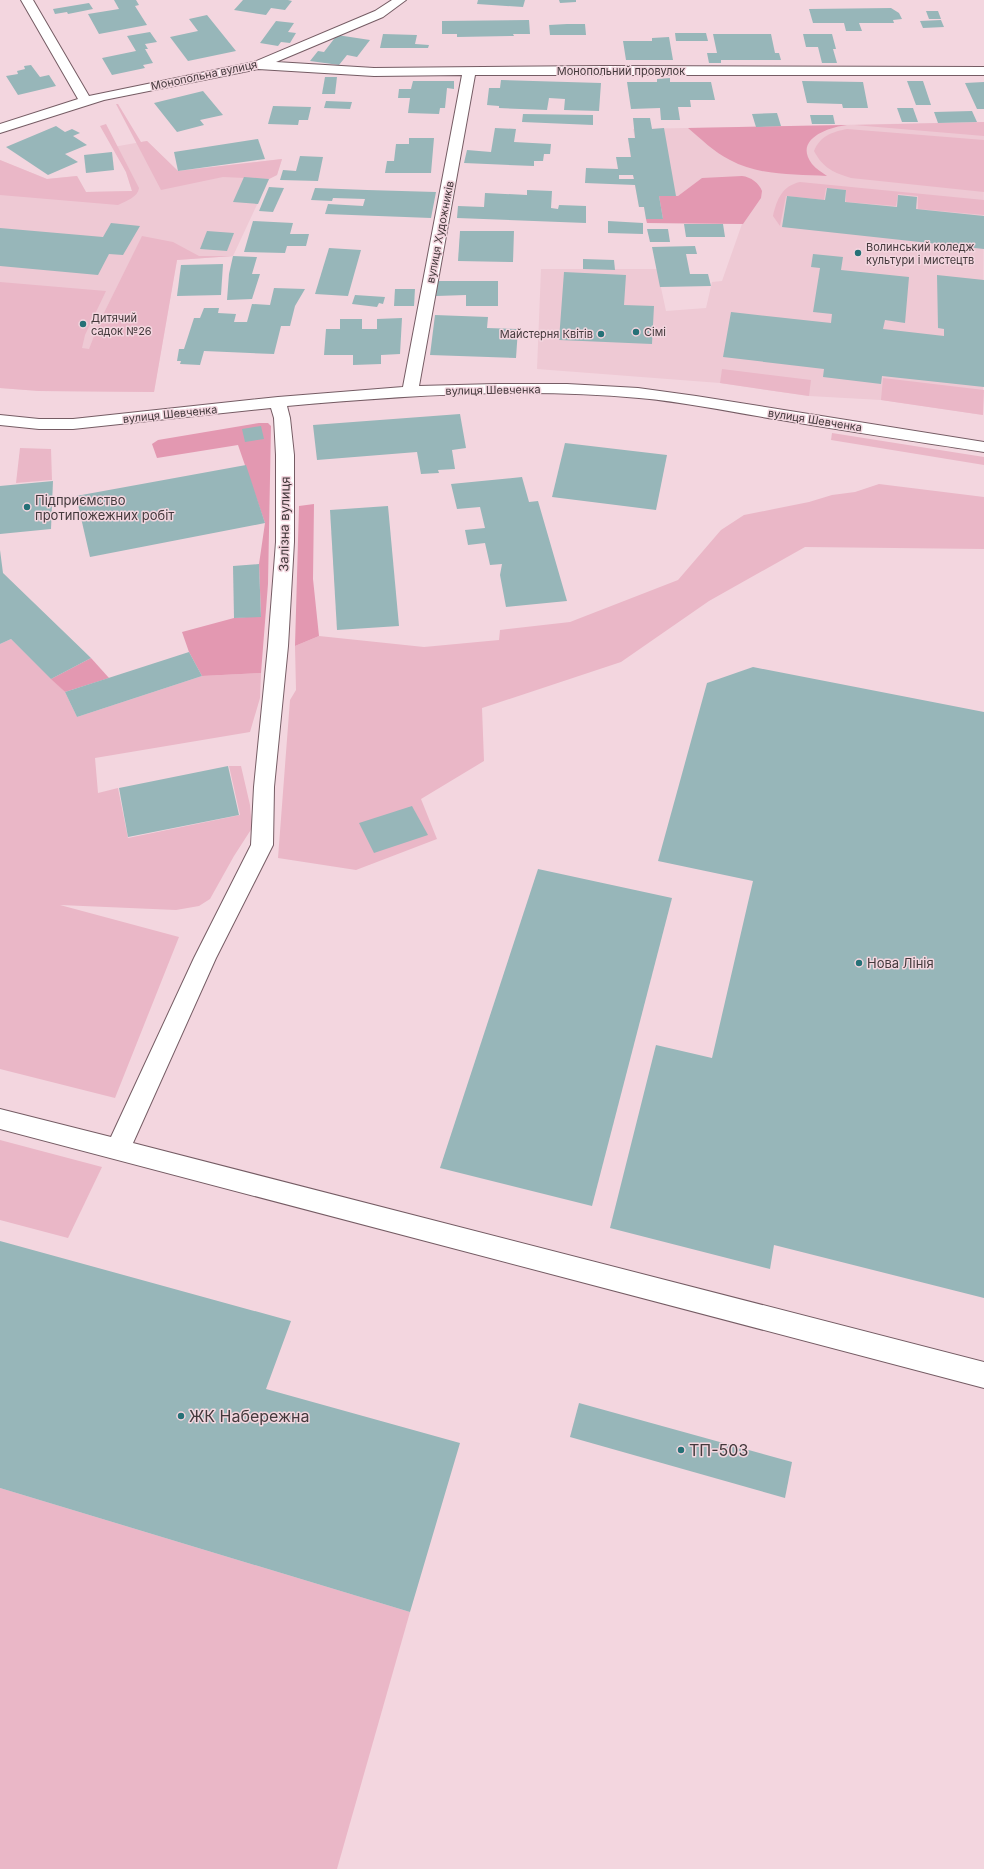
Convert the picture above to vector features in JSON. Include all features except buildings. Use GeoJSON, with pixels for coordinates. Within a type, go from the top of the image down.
{"type":"FeatureCollection","features":[{"type":"Feature","properties":{"kind":"street"},"geometry":{"type":"LineString","coordinates":[[27,0],[85,100]]}},
{"type":"Feature","properties":{"kind":"street","name":"Монопольна вулиця"},"geometry":{"type":"LineString","coordinates":[[0,130],[85,100],[258,65],[379,14],[400,0]]}},
{"type":"Feature","properties":{"kind":"street","name":"Монопольний провулок"},"geometry":{"type":"LineString","coordinates":[[258,65],[374,72],[606,70],[984,71]]}},
{"type":"Feature","properties":{"kind":"street","name":"вулиця Художників"},"geometry":{"type":"LineString","coordinates":[[410,393],[470,72]]}},
{"type":"Feature","properties":{"kind":"street","name":"вулиця Шевченка"},"geometry":{"type":"LineString","coordinates":[[0,420],[39,424],[73,424],[278,402],[410,393],[511,389],[638,394],[700,401],[984,447]]}},
{"type":"Feature","properties":{"kind":"street","name":"Залізна вулиця"},"geometry":{"type":"LineString","coordinates":[[118,1149],[205,958],[262,845],[264,787],[278,646],[285,542],[285,455],[282,418],[278,402]]}},
{"type":"Feature","properties":{"kind":"street"},"geometry":{"type":"LineString","coordinates":[[0,1119],[984,1376]]}},
{"type":"Feature","properties":{"kind":"shaded area"},"geometry":{"type":"Polygon","coordinates":[[[116,104],[118,104],[141,142],[147,141],[178,171],[282,159],[277,175],[269,179],[223,177],[161,190],[116,104]]]}},
{"type":"Feature","properties":{"kind":"shaded area","name":"Волинський коледж культури і мистецтв"},"geometry":{"type":"Polygon","coordinates":[[[984,122],[983,415],[881,400],[809,396],[720,383],[537,369],[541,269],[657,269],[666,311],[706,308],[712,282],[722,281],[742,224],[647,223],[644,207],[639,207],[633,175],[628,138],[635,138],[633,129],[984,122]]]}},
{"type":"Feature","properties":{"kind":"shaded area"},"geometry":{"type":"Polygon","coordinates":[[[984,122],[984,136],[854,125],[984,122]]]}},
{"type":"Feature","properties":{"kind":"shaded area"},"geometry":{"type":"Polygon","coordinates":[[[106,124],[139,188],[136,194],[131,198],[118,205],[0,195],[0,160],[47,179],[77,176],[86,192],[132,191],[126,172],[100,126],[106,124]]]}},
{"type":"Feature","properties":{"kind":"shaded area"},"geometry":{"type":"Polygon","coordinates":[[[847,125],[831,128],[816,136],[810,141],[807,148],[807,155],[812,164],[827,176],[765,172],[741,165],[719,153],[688,128],[847,125]]]}},
{"type":"Feature","properties":{"kind":"shaded area"},"geometry":{"type":"Polygon","coordinates":[[[847,129],[984,140],[984,192],[851,178],[834,172],[821,162],[814,151],[823,138],[847,129]]]}},
{"type":"Feature","properties":{"kind":"shaded area","name":"Дитячий садок №26"},"geometry":{"type":"Polygon","coordinates":[[[147,141],[178,171],[282,159],[277,175],[269,179],[233,256],[177,260],[154,392],[39,391],[0,388],[0,160],[47,179],[77,176],[86,192],[132,191],[126,172],[113,147],[147,141]]]}},
{"type":"Feature","properties":{"kind":"shaded area"},"geometry":{"type":"Polygon","coordinates":[[[742,176],[754,181],[759,185],[762,191],[761,198],[743,224],[647,223],[646,219],[663,219],[659,196],[678,196],[702,178],[742,176]]]}},
{"type":"Feature","properties":{"kind":"shaded area"},"geometry":{"type":"Polygon","coordinates":[[[800,182],[984,200],[984,215],[918,209],[918,196],[898,194],[896,206],[846,202],[846,190],[826,188],[824,200],[786,196],[780,226],[773,216],[776,204],[781,194],[785,190],[800,182]]]}},
{"type":"Feature","properties":{"kind":"shaded area"},"geometry":{"type":"Polygon","coordinates":[[[142,236],[173,242],[199,256],[233,256],[177,260],[154,392],[39,391],[0,388],[0,282],[106,291],[85,335],[82,348],[89,349],[100,321],[142,236]]]}},
{"type":"Feature","properties":{"kind":"shaded area"},"geometry":{"type":"Polygon","coordinates":[[[722,369],[811,380],[809,396],[720,383],[722,369]]]}},
{"type":"Feature","properties":{"kind":"shaded area"},"geometry":{"type":"Polygon","coordinates":[[[883,378],[984,390],[983,415],[881,400],[883,378]]]}},
{"type":"Feature","properties":{"kind":"shaded area"},"geometry":{"type":"Polygon","coordinates":[[[259,423],[268,423],[271,426],[268,584],[261,673],[202,676],[189,652],[182,632],[234,618],[261,616],[259,564],[265,523],[238,445],[157,458],[152,444],[158,440],[259,423]]]}},
{"type":"Feature","properties":{"kind":"shaded area"},"geometry":{"type":"Polygon","coordinates":[[[832,433],[984,457],[984,465],[831,440],[832,433]]]}},
{"type":"Feature","properties":{"kind":"shaded area"},"geometry":{"type":"Polygon","coordinates":[[[20,448],[51,449],[52,480],[16,483],[20,448]]]}},
{"type":"Feature","properties":{"kind":"shaded area"},"geometry":{"type":"Polygon","coordinates":[[[879,484],[984,497],[984,549],[805,547],[709,601],[621,662],[482,708],[484,761],[421,799],[437,839],[356,870],[278,858],[290,700],[296,690],[295,646],[319,636],[424,647],[499,640],[500,630],[570,622],[678,580],[721,530],[744,515],[809,502],[832,495],[855,492],[879,484]]]}},
{"type":"Feature","properties":{"kind":"shaded area"},"geometry":{"type":"Polygon","coordinates":[[[314,504],[313,579],[319,636],[295,646],[299,506],[314,504]]]}},
{"type":"Feature","properties":{"kind":"shaded area"},"geometry":{"type":"Polygon","coordinates":[[[11,639],[65,692],[77,717],[202,676],[261,673],[260,698],[250,732],[95,758],[98,793],[118,788],[128,838],[240,815],[229,766],[241,766],[250,805],[252,828],[234,856],[210,899],[199,906],[176,910],[60,905],[179,937],[115,1098],[0,1069],[0,644],[11,639]]]}},
{"type":"Feature","properties":{"kind":"shaded area"},"geometry":{"type":"Polygon","coordinates":[[[91,658],[109,678],[65,692],[51,679],[91,658]]]}},
{"type":"Feature","properties":{"kind":"shaded area"},"geometry":{"type":"Polygon","coordinates":[[[0,1140],[102,1167],[68,1238],[0,1220],[0,1140]]]}},
{"type":"Feature","properties":{"kind":"shaded area"},"geometry":{"type":"Polygon","coordinates":[[[0,1488],[410,1612],[337,1869],[0,1869],[0,1488]]]}},
{"type":"Feature","properties":{"kind":"place","name":"Волинський коледж культури і мистецтв"},"geometry":{"type":"Point","coordinates":[858,253]}},
{"type":"Feature","properties":{"kind":"place","name":"Дитячий садок №26"},"geometry":{"type":"Point","coordinates":[83,324]}},
{"type":"Feature","properties":{"kind":"place","name":"Сімі"},"geometry":{"type":"Point","coordinates":[636,332]}},
{"type":"Feature","properties":{"kind":"place","name":"Майстерня Квітів"},"geometry":{"type":"Point","coordinates":[601,334]}},
{"type":"Feature","properties":{"kind":"place","name":"Підприємство протипожежних робіт"},"geometry":{"type":"Point","coordinates":[27,507]}},
{"type":"Feature","properties":{"kind":"place","name":"Нова Лінія"},"geometry":{"type":"Point","coordinates":[859,963]}},
{"type":"Feature","properties":{"kind":"place","name":"ЖК Набережна"},"geometry":{"type":"Point","coordinates":[181,1416]}},
{"type":"Feature","properties":{"kind":"place","name":"ТП-503"},"geometry":{"type":"Point","coordinates":[681,1450]}}]}
